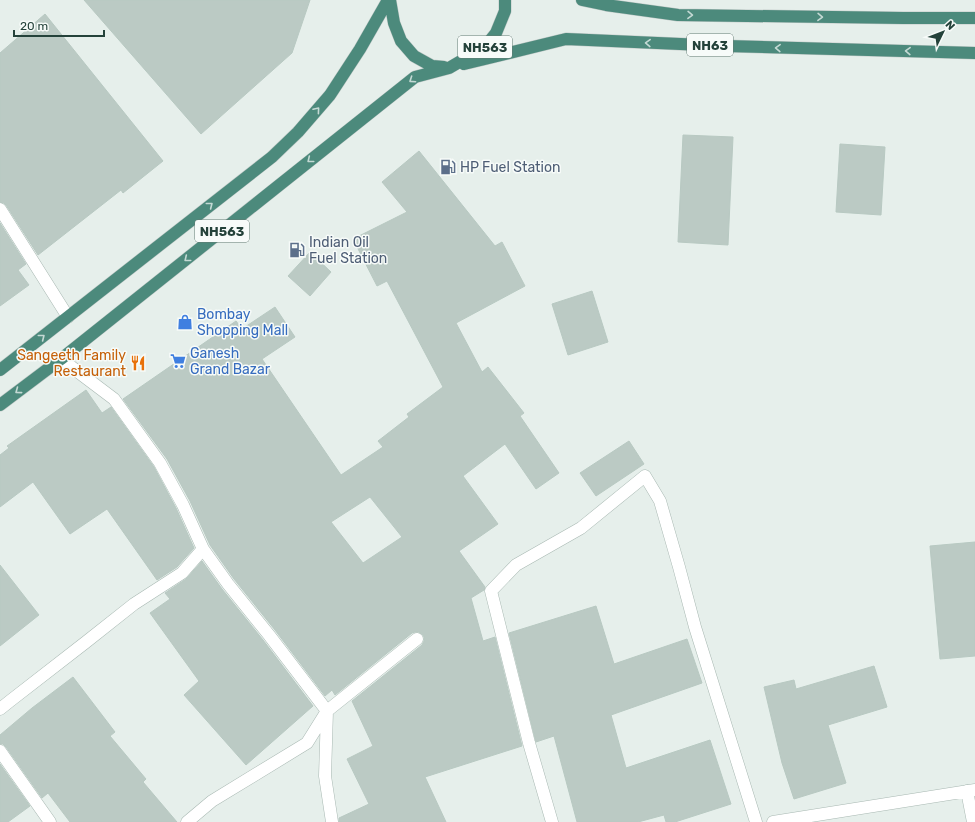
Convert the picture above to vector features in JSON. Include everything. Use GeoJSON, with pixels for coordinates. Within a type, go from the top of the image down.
{"type":"FeatureCollection","features":[{"type":"Feature","properties":{"kind":"highway","name":"NH63"},"geometry":{"type":"LineString","coordinates":[[389,0],[394,23],[401,41],[414,56],[432,66],[449,68],[566,39],[726,46],[975,53]]}},
{"type":"Feature","properties":{"kind":"highway","name":"NH563"},"geometry":{"type":"LineString","coordinates":[[0,370],[272,157],[298,132],[330,95],[360,49],[389,0]]}},
{"type":"Feature","properties":{"kind":"highway","name":"NH563"},"geometry":{"type":"LineString","coordinates":[[0,405],[61,359],[415,77],[449,68],[485,47],[496,33],[505,11],[505,0]]}},
{"type":"Feature","properties":{"kind":"highway","name":"NH63"},"geometry":{"type":"LineString","coordinates":[[582,0],[606,5],[678,15],[975,18]]}},
{"type":"Feature","properties":{"kind":"street"},"geometry":{"type":"LineString","coordinates":[[0,209],[68,317]]}},
{"type":"Feature","properties":{"kind":"street"},"geometry":{"type":"LineString","coordinates":[[61,359],[114,399],[160,463],[183,505],[203,549],[228,584],[327,711],[325,776],[332,822]]}},
{"type":"Feature","properties":{"kind":"street"},"geometry":{"type":"LineString","coordinates":[[552,822],[529,743],[491,591],[516,565],[581,528],[645,476],[660,501],[695,627],[756,822]]}},
{"type":"Feature","properties":{"kind":"street"},"geometry":{"type":"LineString","coordinates":[[0,709],[134,604],[182,574],[203,549]]}},
{"type":"Feature","properties":{"kind":"street"},"geometry":{"type":"LineString","coordinates":[[187,822],[212,801],[307,743],[327,711],[417,639]]}},
{"type":"Feature","properties":{"kind":"street"},"geometry":{"type":"LineString","coordinates":[[0,751],[50,822]]}},
{"type":"Feature","properties":{"kind":"street"},"geometry":{"type":"LineString","coordinates":[[773,822],[971,791],[973,822]]}},
{"type":"Feature","properties":{"kind":"building"},"geometry":{"type":"Polygon","coordinates":[[[84,0],[310,0],[292,53],[201,134],[84,0]]]}},
{"type":"Feature","properties":{"kind":"building"},"geometry":{"type":"Polygon","coordinates":[[[45,14],[163,161],[123,193],[121,190],[38,255],[6,205],[0,202],[0,53],[45,14]]]}},
{"type":"Feature","properties":{"kind":"building"},"geometry":{"type":"Polygon","coordinates":[[[683,135],[733,137],[728,245],[678,242],[683,135]]]}},
{"type":"Feature","properties":{"kind":"building"},"geometry":{"type":"Polygon","coordinates":[[[840,144],[885,147],[881,215],[836,212],[840,144]]]}},
{"type":"Feature","properties":{"kind":"building"},"geometry":{"type":"Polygon","coordinates":[[[419,151],[495,246],[502,242],[525,286],[456,323],[482,372],[488,367],[524,413],[520,416],[559,473],[536,489],[505,444],[463,476],[498,524],[459,551],[485,587],[484,590],[471,598],[483,641],[495,637],[522,746],[425,777],[446,822],[339,822],[339,818],[369,804],[347,759],[373,746],[352,701],[422,645],[424,641],[423,635],[419,632],[412,633],[335,695],[332,690],[325,696],[234,579],[210,545],[190,501],[167,459],[123,399],[236,321],[242,329],[275,307],[295,337],[262,359],[341,475],[383,447],[378,441],[409,417],[407,414],[443,387],[387,281],[377,286],[353,239],[407,212],[382,182],[419,151]],[[370,497],[331,522],[363,563],[402,537],[370,497]]]}},
{"type":"Feature","properties":{"kind":"building"},"geometry":{"type":"Polygon","coordinates":[[[0,223],[26,264],[18,270],[29,285],[0,306],[0,223]]]}},
{"type":"Feature","properties":{"kind":"building"},"geometry":{"type":"Polygon","coordinates":[[[310,252],[331,272],[310,296],[288,276],[310,252]]]}},
{"type":"Feature","properties":{"kind":"building"},"geometry":{"type":"Polygon","coordinates":[[[592,291],[608,342],[568,355],[552,304],[592,291]]]}},
{"type":"Feature","properties":{"kind":"building"},"geometry":{"type":"Polygon","coordinates":[[[86,390],[102,413],[111,407],[154,467],[176,508],[194,548],[177,567],[157,580],[107,509],[70,534],[33,482],[0,507],[0,455],[9,448],[7,446],[86,390]]]}},
{"type":"Feature","properties":{"kind":"building"},"geometry":{"type":"Polygon","coordinates":[[[629,441],[644,464],[596,496],[580,473],[629,441]]]}},
{"type":"Feature","properties":{"kind":"building"},"geometry":{"type":"Polygon","coordinates":[[[975,542],[975,656],[940,659],[930,546],[975,542]]]}},
{"type":"Feature","properties":{"kind":"building"},"geometry":{"type":"Polygon","coordinates":[[[202,561],[313,706],[246,765],[184,695],[199,681],[150,613],[170,599],[165,593],[186,579],[202,561]]]}},
{"type":"Feature","properties":{"kind":"building"},"geometry":{"type":"Polygon","coordinates":[[[0,565],[39,615],[0,646],[0,565]]]}},
{"type":"Feature","properties":{"kind":"building"},"geometry":{"type":"Polygon","coordinates":[[[596,606],[614,664],[687,639],[702,683],[611,715],[626,768],[710,740],[731,804],[675,822],[666,822],[664,815],[638,822],[577,822],[554,736],[536,742],[509,633],[596,606]]]}},
{"type":"Feature","properties":{"kind":"building"},"geometry":{"type":"Polygon","coordinates":[[[874,666],[887,707],[828,725],[846,783],[794,799],[782,763],[764,687],[794,680],[796,689],[874,666]]]}},
{"type":"Feature","properties":{"kind":"building"},"geometry":{"type":"Polygon","coordinates":[[[73,677],[115,732],[110,736],[146,779],[143,782],[177,822],[70,822],[48,793],[42,798],[6,747],[3,744],[0,744],[0,735],[32,708],[73,677]]]}},
{"type":"Feature","properties":{"kind":"building"},"geometry":{"type":"Polygon","coordinates":[[[0,764],[30,806],[8,822],[0,822],[0,764]]]}},
{"type":"Feature","properties":{"kind":"place","name":"HP Fuel Station"},"geometry":{"type":"Point","coordinates":[448,167]}},
{"type":"Feature","properties":{"kind":"place","name":"Indian Oil Fuel Station"},"geometry":{"type":"Point","coordinates":[297,250]}},
{"type":"Feature","properties":{"kind":"place","name":"Bombay Shopping Mall"},"geometry":{"type":"Point","coordinates":[185,322]}},
{"type":"Feature","properties":{"kind":"place","name":"Ganesh Grand Bazar"},"geometry":{"type":"Point","coordinates":[178,361]}},
{"type":"Feature","properties":{"kind":"place","name":"Sangeeth Family Restaurant"},"geometry":{"type":"Point","coordinates":[138,363]}}]}
